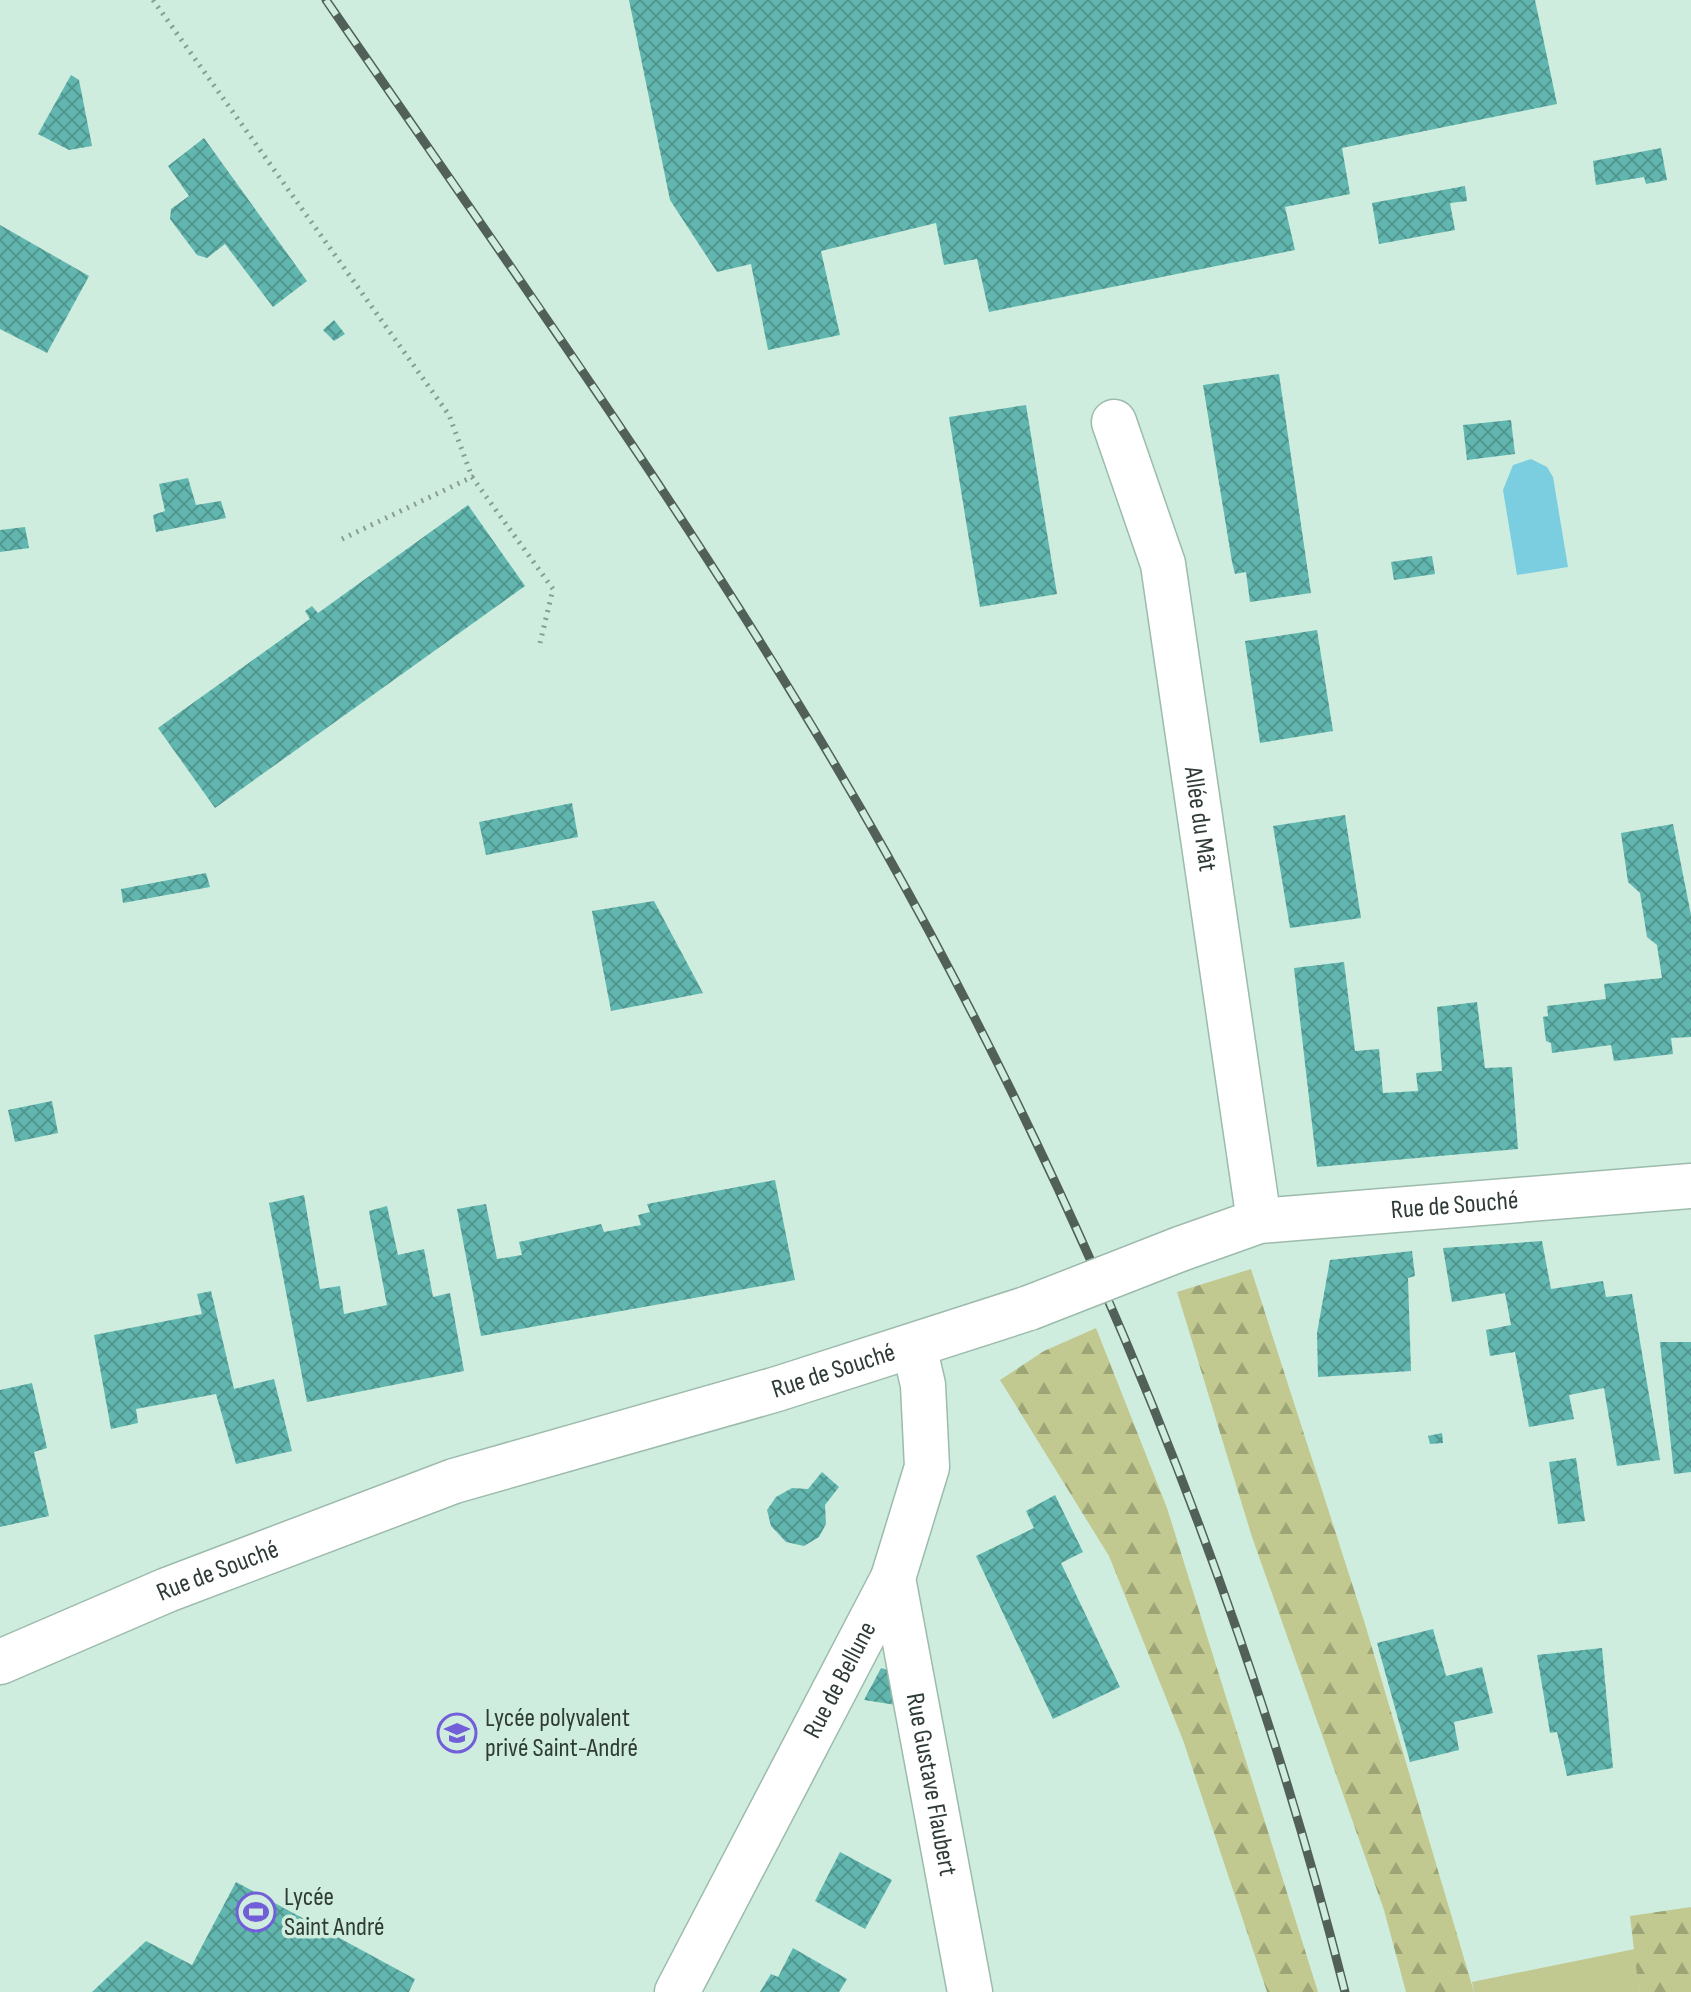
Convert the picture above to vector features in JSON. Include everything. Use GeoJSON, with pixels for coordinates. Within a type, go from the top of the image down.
{"type":"FeatureCollection","features":[{"type":"Feature","properties":{"kind":"street","name":"Allée du Mât"},"geometry":{"type":"LineString","coordinates":[[1114,422],[1163,564],[1259,1221]]}},
{"type":"Feature","properties":{"kind":"street","name":"Rue de Souché"},"geometry":{"type":"LineString","coordinates":[[0,1662],[167,1590],[454,1481],[914,1346],[1029,1308],[1259,1221],[1691,1186]]}},
{"type":"Feature","properties":{"kind":"street","name":"Rue de Bellune"},"geometry":{"type":"LineString","coordinates":[[677,1992],[893,1578],[927,1467],[923,1385],[914,1346]]}},
{"type":"Feature","properties":{"kind":"street","name":"Rue Gustave Flaubert"},"geometry":{"type":"LineString","coordinates":[[893,1578],[970,1992]]}},
{"type":"Feature","properties":{"kind":"path"},"geometry":{"type":"LineString","coordinates":[[153,0],[449,415],[472,477],[553,589],[540,643]]}},
{"type":"Feature","properties":{"kind":"path"},"geometry":{"type":"LineString","coordinates":[[342,539],[472,477]]}},
{"type":"Feature","properties":{"kind":"green space"},"geometry":{"type":"Polygon","coordinates":[[[1251,1269],[1365,1624],[1474,1992],[1406,1992],[1384,1910],[1252,1537],[1177,1292],[1251,1269]]]}},
{"type":"Feature","properties":{"kind":"green space"},"geometry":{"type":"Polygon","coordinates":[[[1096,1328],[1167,1508],[1318,1992],[1267,1992],[1183,1740],[1109,1556],[1000,1380],[1044,1351],[1096,1328]]]}},
{"type":"Feature","properties":{"kind":"green space"},"geometry":{"type":"Polygon","coordinates":[[[1691,1907],[1691,1992],[1639,1992],[1630,1916],[1691,1907]]]}},
{"type":"Feature","properties":{"kind":"green space"},"geometry":{"type":"Polygon","coordinates":[[[1635,1949],[1639,1992],[1474,1992],[1472,1982],[1635,1949]]]}},
{"type":"Feature","properties":{"kind":"water"},"geometry":{"type":"Polygon","coordinates":[[[1531,459],[1547,467],[1553,477],[1568,567],[1517,575],[1503,490],[1513,465],[1531,459]]]}},
{"type":"Feature","properties":{"kind":"building"},"geometry":{"type":"Polygon","coordinates":[[[629,0],[1535,0],[1557,104],[1342,148],[1350,194],[1285,207],[1295,250],[989,312],[977,259],[944,265],[936,223],[821,251],[840,335],[768,350],[751,264],[717,272],[670,200],[629,0]]]}},
{"type":"Feature","properties":{"kind":"building"},"geometry":{"type":"Polygon","coordinates":[[[71,75],[79,80],[92,146],[69,150],[38,134],[71,75]]]}},
{"type":"Feature","properties":{"kind":"building"},"geometry":{"type":"Polygon","coordinates":[[[204,138],[307,281],[273,307],[225,244],[207,258],[197,255],[170,219],[171,209],[189,196],[168,166],[204,138]]]}},
{"type":"Feature","properties":{"kind":"building"},"geometry":{"type":"Polygon","coordinates":[[[1661,148],[1667,180],[1646,184],[1644,177],[1596,185],[1593,161],[1661,148]]]}},
{"type":"Feature","properties":{"kind":"building"},"geometry":{"type":"Polygon","coordinates":[[[1465,186],[1467,201],[1450,203],[1455,230],[1379,244],[1372,203],[1465,186]]]}},
{"type":"Feature","properties":{"kind":"building"},"geometry":{"type":"Polygon","coordinates":[[[0,225],[89,276],[47,353],[0,329],[0,225]]]}},
{"type":"Feature","properties":{"kind":"building"},"geometry":{"type":"Polygon","coordinates":[[[334,320],[345,334],[334,341],[323,330],[334,320]]]}},
{"type":"Feature","properties":{"kind":"building"},"geometry":{"type":"Polygon","coordinates":[[[1279,374],[1311,593],[1250,602],[1246,572],[1235,574],[1232,562],[1203,385],[1279,374]]]}},
{"type":"Feature","properties":{"kind":"building"},"geometry":{"type":"Polygon","coordinates":[[[1026,405],[1057,594],[980,607],[949,417],[1026,405]]]}},
{"type":"Feature","properties":{"kind":"building"},"geometry":{"type":"Polygon","coordinates":[[[1511,420],[1515,454],[1467,460],[1463,425],[1511,420]]]}},
{"type":"Feature","properties":{"kind":"building"},"geometry":{"type":"Polygon","coordinates":[[[188,478],[196,505],[221,501],[226,518],[156,532],[153,515],[165,511],[159,484],[188,478]]]}},
{"type":"Feature","properties":{"kind":"building"},"geometry":{"type":"Polygon","coordinates":[[[468,505],[525,586],[215,808],[158,728],[310,619],[305,611],[312,606],[318,613],[468,505]]]}},
{"type":"Feature","properties":{"kind":"building"},"geometry":{"type":"Polygon","coordinates":[[[25,527],[29,548],[0,552],[0,530],[25,527]]]}},
{"type":"Feature","properties":{"kind":"building"},"geometry":{"type":"Polygon","coordinates":[[[1432,556],[1435,574],[1394,580],[1391,562],[1432,556]]]}},
{"type":"Feature","properties":{"kind":"building"},"geometry":{"type":"Polygon","coordinates":[[[1317,630],[1333,731],[1260,743],[1245,641],[1317,630]]]}},
{"type":"Feature","properties":{"kind":"building"},"geometry":{"type":"Polygon","coordinates":[[[572,803],[578,837],[486,855],[479,822],[572,803]]]}},
{"type":"Feature","properties":{"kind":"building"},"geometry":{"type":"Polygon","coordinates":[[[1345,815],[1361,918],[1290,928],[1273,826],[1345,815]]]}},
{"type":"Feature","properties":{"kind":"building"},"geometry":{"type":"Polygon","coordinates":[[[1673,824],[1691,915],[1691,1037],[1671,1038],[1673,1054],[1614,1061],[1611,1045],[1552,1053],[1551,1043],[1546,1041],[1543,1017],[1548,1016],[1547,1006],[1606,999],[1604,984],[1662,978],[1657,945],[1647,937],[1640,893],[1628,882],[1621,833],[1673,824]]]}},
{"type":"Feature","properties":{"kind":"building"},"geometry":{"type":"Polygon","coordinates":[[[206,873],[210,887],[123,903],[121,889],[206,873]]]}},
{"type":"Feature","properties":{"kind":"building"},"geometry":{"type":"Polygon","coordinates":[[[654,901],[703,993],[611,1011],[592,911],[654,901]]]}},
{"type":"Feature","properties":{"kind":"building"},"geometry":{"type":"Polygon","coordinates":[[[1344,962],[1355,1051],[1379,1049],[1383,1093],[1418,1091],[1416,1073],[1442,1071],[1437,1007],[1477,1002],[1485,1068],[1512,1067],[1518,1149],[1317,1167],[1294,968],[1344,962]]]}},
{"type":"Feature","properties":{"kind":"building"},"geometry":{"type":"Polygon","coordinates":[[[52,1101],[58,1133],[15,1142],[8,1110],[52,1101]]]}},
{"type":"Feature","properties":{"kind":"building"},"geometry":{"type":"Polygon","coordinates":[[[775,1180],[795,1280],[481,1336],[457,1209],[486,1204],[497,1259],[522,1255],[519,1242],[601,1224],[604,1232],[641,1225],[638,1215],[650,1212],[647,1204],[775,1180]]]}},
{"type":"Feature","properties":{"kind":"building"},"geometry":{"type":"Polygon","coordinates":[[[304,1195],[320,1289],[340,1286],[344,1314],[387,1305],[369,1211],[387,1206],[398,1255],[424,1249],[433,1297],[450,1293],[464,1371],[307,1402],[269,1203],[304,1195]]]}},
{"type":"Feature","properties":{"kind":"building"},"geometry":{"type":"Polygon","coordinates":[[[1542,1241],[1551,1289],[1603,1281],[1606,1297],[1632,1294],[1660,1460],[1617,1466],[1604,1388],[1569,1395],[1574,1419],[1529,1427],[1515,1352],[1490,1356],[1486,1330],[1511,1325],[1505,1293],[1452,1302],[1443,1248],[1542,1241]]]}},
{"type":"Feature","properties":{"kind":"building"},"geometry":{"type":"Polygon","coordinates":[[[1412,1251],[1415,1276],[1408,1278],[1411,1371],[1318,1377],[1317,1333],[1330,1260],[1412,1251]]]}},
{"type":"Feature","properties":{"kind":"building"},"geometry":{"type":"Polygon","coordinates":[[[211,1291],[234,1389],[274,1379],[292,1451],[236,1464],[216,1394],[136,1409],[138,1423],[111,1429],[94,1335],[202,1314],[197,1294],[211,1291]]]}},
{"type":"Feature","properties":{"kind":"building"},"geometry":{"type":"Polygon","coordinates":[[[1660,1342],[1691,1342],[1691,1472],[1674,1474],[1660,1342]]]}},
{"type":"Feature","properties":{"kind":"building"},"geometry":{"type":"Polygon","coordinates":[[[32,1383],[47,1448],[34,1452],[49,1516],[0,1527],[0,1390],[32,1383]]]}},
{"type":"Feature","properties":{"kind":"building"},"geometry":{"type":"Polygon","coordinates":[[[1442,1433],[1443,1443],[1430,1444],[1428,1436],[1442,1433]]]}},
{"type":"Feature","properties":{"kind":"building"},"geometry":{"type":"Polygon","coordinates":[[[1576,1458],[1585,1521],[1558,1524],[1549,1462],[1576,1458]]]}},
{"type":"Feature","properties":{"kind":"building"},"geometry":{"type":"Polygon","coordinates":[[[822,1472],[839,1487],[825,1505],[826,1524],[819,1537],[804,1546],[786,1542],[771,1526],[767,1510],[776,1497],[792,1488],[808,1489],[822,1472]]]}},
{"type":"Feature","properties":{"kind":"building"},"geometry":{"type":"Polygon","coordinates":[[[1055,1495],[1083,1552],[1061,1563],[1120,1687],[1053,1719],[976,1556],[1034,1528],[1026,1511],[1055,1495]]]}},
{"type":"Feature","properties":{"kind":"building"},"geometry":{"type":"Polygon","coordinates":[[[1433,1629],[1446,1676],[1482,1667],[1493,1713],[1454,1722],[1459,1750],[1410,1762],[1377,1643],[1433,1629]]]}},
{"type":"Feature","properties":{"kind":"building"},"geometry":{"type":"Polygon","coordinates":[[[1602,1648],[1613,1768],[1567,1776],[1557,1732],[1550,1733],[1537,1655],[1602,1648]]]}},
{"type":"Feature","properties":{"kind":"building"},"geometry":{"type":"Polygon","coordinates":[[[881,1668],[890,1671],[896,1705],[864,1700],[881,1668]]]}},
{"type":"Feature","properties":{"kind":"building"},"geometry":{"type":"Polygon","coordinates":[[[840,1852],[892,1880],[865,1929],[815,1901],[840,1852]]]}},
{"type":"Feature","properties":{"kind":"building","name":"Lycée Saint André"},"geometry":{"type":"Polygon","coordinates":[[[236,1882],[415,1979],[409,1992],[92,1992],[146,1941],[192,1965],[236,1882]]]}},
{"type":"Feature","properties":{"kind":"building"},"geometry":{"type":"Polygon","coordinates":[[[793,1948],[847,1979],[839,1992],[760,1992],[771,1974],[778,1977],[793,1948]]]}},
{"type":"Feature","properties":{"kind":"railway"},"geometry":{"type":"LineString","coordinates":[[326,0],[615,419],[754,632],[885,851],[958,986],[1028,1124],[1093,1264],[1209,1550],[1305,1843],[1345,1992]]}},
{"type":"Feature","properties":{"kind":"place","name":"Lycée polyvalent privé Saint-André"},"geometry":{"type":"Point","coordinates":[457,1733]}},
{"type":"Feature","properties":{"kind":"place","name":"Lycée Saint André"},"geometry":{"type":"Point","coordinates":[256,1912]}}]}
